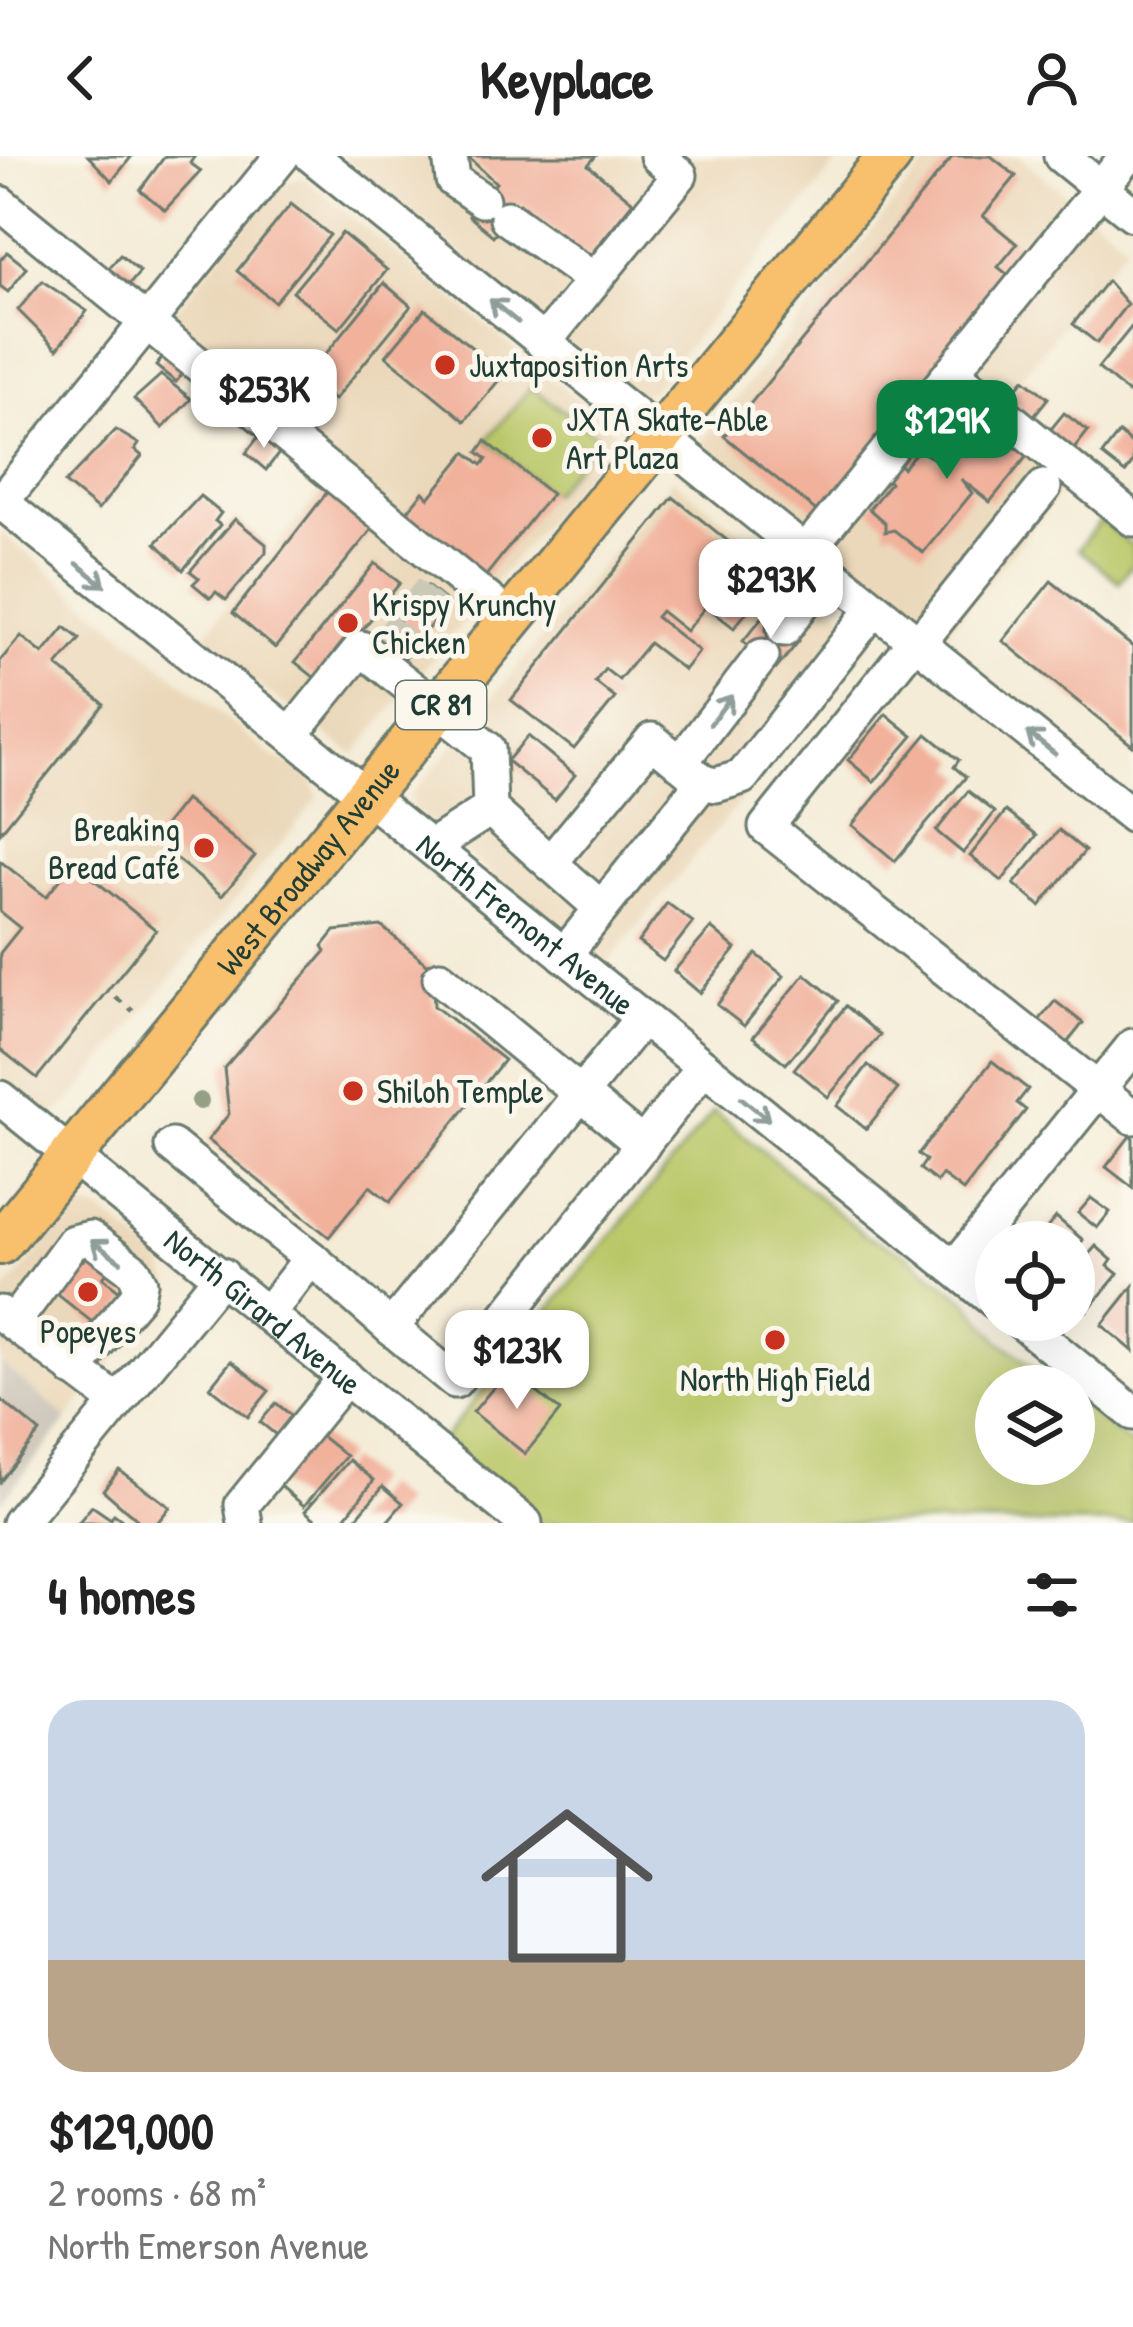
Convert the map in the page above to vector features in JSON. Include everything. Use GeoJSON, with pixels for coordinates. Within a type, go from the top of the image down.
{"type":"FeatureCollection","features":[{"type":"Feature","properties":{"kind":"main road","name":"West Broadway Avenue"},"geometry":{"type":"LineString","coordinates":[[0,1243],[890,156]]}},
{"type":"Feature","properties":{"kind":"street"},"geometry":{"type":"LineString","coordinates":[[1,502],[282,156]]}},
{"type":"Feature","properties":{"kind":"street"},"geometry":{"type":"LineString","coordinates":[[312,156],[1133,816]]}},
{"type":"Feature","properties":{"kind":"street"},"geometry":{"type":"LineString","coordinates":[[450,156],[453,180],[594,280]]}},
{"type":"Feature","properties":{"kind":"street"},"geometry":{"type":"LineString","coordinates":[[543,343],[680,175],[657,156]]}},
{"type":"Feature","properties":{"kind":"street"},"geometry":{"type":"LineString","coordinates":[[1061,156],[1133,214]]}},
{"type":"Feature","properties":{"kind":"street"},"geometry":{"type":"LineString","coordinates":[[784,628],[815,563],[952,372],[1127,156]]}},
{"type":"Feature","properties":{"kind":"street"},"geometry":{"type":"LineString","coordinates":[[0,203],[145,323],[443,586],[510,618]]}},
{"type":"Feature","properties":{"kind":"street"},"geometry":{"type":"LineString","coordinates":[[952,372],[1133,519]]}},
{"type":"Feature","properties":{"kind":"street"},"geometry":{"type":"LineString","coordinates":[[1043,487],[766,827],[1133,1118]]}},
{"type":"Feature","properties":{"kind":"street","name":"North Fremont Avenue"},"geometry":{"type":"LineString","coordinates":[[1,502],[975,1284]]}},
{"type":"Feature","properties":{"kind":"street"},"geometry":{"type":"LineString","coordinates":[[550,863],[652,740],[716,785],[742,777],[873,610]]}},
{"type":"Feature","properties":{"kind":"street"},"geometry":{"type":"LineString","coordinates":[[293,732],[362,648],[386,657],[488,748],[490,809],[601,908]]}},
{"type":"Feature","properties":{"kind":"street"},"geometry":{"type":"LineString","coordinates":[[564,955],[692,772],[762,656]]}},
{"type":"Feature","properties":{"kind":"street"},"geometry":{"type":"LineString","coordinates":[[432,846],[490,809]]}},
{"type":"Feature","properties":{"kind":"street"},"geometry":{"type":"LineString","coordinates":[[440,978],[643,1145]]}},
{"type":"Feature","properties":{"kind":"street"},"geometry":{"type":"LineString","coordinates":[[392,1328],[642,1018]]}},
{"type":"Feature","properties":{"kind":"street"},"geometry":{"type":"LineString","coordinates":[[955,1267],[1133,1046]]}},
{"type":"Feature","properties":{"kind":"street"},"geometry":{"type":"LineString","coordinates":[[172,1146],[455,1381],[704,1067]]}},
{"type":"Feature","properties":{"kind":"street","name":"North Girard Avenue"},"geometry":{"type":"LineString","coordinates":[[0,1098],[525,1523]]}},
{"type":"Feature","properties":{"kind":"street"},"geometry":{"type":"LineString","coordinates":[[74,1370],[137,1297],[140,1283],[134,1271],[89,1238],[74,1242],[6,1318],[74,1370],[118,1402]]}},
{"type":"Feature","properties":{"kind":"street"},"geometry":{"type":"LineString","coordinates":[[268,1312],[311,1258]]}},
{"type":"Feature","properties":{"kind":"street"},"geometry":{"type":"LineString","coordinates":[[19,1523],[222,1275]]}},
{"type":"Feature","properties":{"kind":"street"},"geometry":{"type":"LineString","coordinates":[[1044,1341],[1133,1413]]}},
{"type":"Feature","properties":{"kind":"street"},"geometry":{"type":"LineString","coordinates":[[245,1523],[242,1505],[346,1377]]}},
{"type":"Feature","properties":{"kind":"path"},"geometry":{"type":"LineString","coordinates":[[115,997],[134,1011]]}},
{"type":"Feature","properties":{"kind":"shaded area"},"geometry":{"type":"Polygon","coordinates":[[[342,156],[843,156],[652,390],[635,398],[342,156]]]}},
{"type":"Feature","properties":{"kind":"shaded area"},"geometry":{"type":"Polygon","coordinates":[[[932,156],[1018,156],[1127,244],[1000,404],[1080,468],[939,642],[701,443],[932,156]]]}},
{"type":"Feature","properties":{"kind":"shaded area"},"geometry":{"type":"Polygon","coordinates":[[[302,176],[611,427],[615,436],[354,755],[199,642],[328,482],[153,337],[277,187],[302,176]]]}},
{"type":"Feature","properties":{"kind":"shaded area"},"geometry":{"type":"Polygon","coordinates":[[[673,479],[874,637],[602,970],[413,808],[410,797],[673,479]]]}},
{"type":"Feature","properties":{"kind":"shaded area"},"geometry":{"type":"Polygon","coordinates":[[[0,531],[274,758],[309,774],[318,798],[71,1101],[52,1115],[39,1112],[0,1081],[0,531]]]}},
{"type":"Feature","properties":{"kind":"shaded area"},"geometry":{"type":"Polygon","coordinates":[[[85,1208],[102,1211],[162,1261],[170,1285],[68,1419],[0,1363],[0,1297],[66,1218],[85,1208]]]}},
{"type":"Feature","properties":{"kind":"shaded area"},"geometry":{"type":"Polygon","coordinates":[[[0,1363],[68,1419],[0,1503],[0,1363]]]}},
{"type":"Feature","properties":{"kind":"green space","name":"JXTA Skate-Able Art Plaza"},"geometry":{"type":"Polygon","coordinates":[[[531,387],[595,434],[594,443],[551,494],[486,441],[531,387]]]}},
{"type":"Feature","properties":{"kind":"green space"},"geometry":{"type":"Polygon","coordinates":[[[1101,520],[1133,546],[1133,563],[1119,582],[1078,549],[1101,520]]]}},
{"type":"Feature","properties":{"kind":"green space"},"geometry":{"type":"Polygon","coordinates":[[[714,1111],[865,1235],[907,1254],[966,1300],[975,1311],[975,1341],[1001,1341],[1031,1365],[975,1365],[975,1485],[1095,1485],[1095,1416],[1133,1446],[1133,1523],[539,1523],[440,1442],[714,1111]]]}},
{"type":"Feature","properties":{"kind":"building"},"geometry":{"type":"Polygon","coordinates":[[[88,156],[132,156],[112,181],[88,156]]]}},
{"type":"Feature","properties":{"kind":"building"},"geometry":{"type":"Polygon","coordinates":[[[165,156],[195,156],[190,163],[201,171],[165,210],[140,190],[165,156]]]}},
{"type":"Feature","properties":{"kind":"building"},"geometry":{"type":"Polygon","coordinates":[[[467,156],[596,156],[588,165],[633,202],[588,258],[520,203],[493,236],[469,216],[496,183],[467,156]]]}},
{"type":"Feature","properties":{"kind":"building"},"geometry":{"type":"Polygon","coordinates":[[[953,156],[991,156],[1016,176],[983,216],[1017,244],[998,267],[1017,282],[825,518],[724,436],[953,156]]]}},
{"type":"Feature","properties":{"kind":"building"},"geometry":{"type":"Polygon","coordinates":[[[291,204],[330,235],[275,302],[237,271],[291,204]]]}},
{"type":"Feature","properties":{"kind":"building"},"geometry":{"type":"Polygon","coordinates":[[[342,233],[387,270],[339,329],[293,292],[342,233]]]}},
{"type":"Feature","properties":{"kind":"building"},"geometry":{"type":"Polygon","coordinates":[[[7,252],[27,268],[8,292],[0,286],[0,260],[7,252]]]}},
{"type":"Feature","properties":{"kind":"building"},"geometry":{"type":"Polygon","coordinates":[[[120,255],[140,272],[123,292],[103,275],[120,255]]]}},
{"type":"Feature","properties":{"kind":"building"},"geometry":{"type":"Polygon","coordinates":[[[42,281],[87,311],[57,349],[18,310],[42,281]]]}},
{"type":"Feature","properties":{"kind":"building"},"geometry":{"type":"Polygon","coordinates":[[[1107,281],[1127,304],[1097,343],[1073,324],[1107,281]]]}},
{"type":"Feature","properties":{"kind":"building"},"geometry":{"type":"Polygon","coordinates":[[[384,283],[411,306],[334,400],[306,378],[384,283]]]}},
{"type":"Feature","properties":{"kind":"building","name":"Juxtaposition Arts"},"geometry":{"type":"Polygon","coordinates":[[[425,309],[504,374],[465,421],[386,356],[425,309]]]}},
{"type":"Feature","properties":{"kind":"building"},"geometry":{"type":"Polygon","coordinates":[[[1133,325],[1133,387],[1128,393],[1098,368],[1133,325]]]}},
{"type":"Feature","properties":{"kind":"building"},"geometry":{"type":"Polygon","coordinates":[[[166,353],[186,369],[176,382],[156,366],[166,353]]]}},
{"type":"Feature","properties":{"kind":"building"},"geometry":{"type":"Polygon","coordinates":[[[161,375],[191,399],[163,428],[134,399],[161,375]]]}},
{"type":"Feature","properties":{"kind":"building"},"geometry":{"type":"Polygon","coordinates":[[[1024,379],[1048,398],[1032,418],[1008,399],[1024,379]]]}},
{"type":"Feature","properties":{"kind":"building"},"geometry":{"type":"Polygon","coordinates":[[[983,412],[1031,451],[990,502],[961,479],[972,493],[923,553],[894,530],[885,532],[885,523],[869,509],[890,483],[881,475],[897,463],[903,468],[918,450],[942,463],[983,412]]]}},
{"type":"Feature","properties":{"kind":"building"},"geometry":{"type":"Polygon","coordinates":[[[1064,413],[1088,431],[1071,453],[1047,434],[1064,413]]]}},
{"type":"Feature","properties":{"kind":"building"},"geometry":{"type":"Polygon","coordinates":[[[116,430],[139,444],[135,450],[142,456],[98,510],[65,483],[116,430]]]}},
{"type":"Feature","properties":{"kind":"building"},"geometry":{"type":"Polygon","coordinates":[[[262,432],[283,448],[266,470],[246,453],[262,432]]]}},
{"type":"Feature","properties":{"kind":"building"},"geometry":{"type":"Polygon","coordinates":[[[1119,433],[1133,445],[1133,462],[1125,473],[1102,455],[1119,433]]]}},
{"type":"Feature","properties":{"kind":"building"},"geometry":{"type":"Polygon","coordinates":[[[486,441],[551,494],[481,582],[402,518],[423,492],[429,498],[466,452],[482,465],[487,459],[478,452],[486,441]]]}},
{"type":"Feature","properties":{"kind":"building"},"geometry":{"type":"Polygon","coordinates":[[[332,486],[377,523],[275,648],[233,613],[332,486]]]}},
{"type":"Feature","properties":{"kind":"building"},"geometry":{"type":"Polygon","coordinates":[[[200,496],[221,513],[215,521],[220,525],[183,570],[156,543],[200,496]]]}},
{"type":"Feature","properties":{"kind":"building"},"geometry":{"type":"Polygon","coordinates":[[[673,497],[774,578],[734,628],[706,606],[686,631],[661,611],[656,617],[699,651],[684,670],[649,643],[619,680],[605,669],[595,682],[615,698],[574,749],[511,700],[673,497]]]}},
{"type":"Feature","properties":{"kind":"building"},"geometry":{"type":"Polygon","coordinates":[[[235,519],[266,544],[266,552],[226,600],[216,592],[210,598],[193,584],[199,578],[190,571],[235,519]]]}},
{"type":"Feature","properties":{"kind":"building","name":"Krispy Krunchy Chicken"},"geometry":{"type":"Polygon","coordinates":[[[375,563],[400,583],[320,682],[295,662],[375,563]]]}},
{"type":"Feature","properties":{"kind":"building"},"geometry":{"type":"Polygon","coordinates":[[[1051,581],[1133,647],[1133,746],[1003,641],[1051,581]]]}},
{"type":"Feature","properties":{"kind":"building"},"geometry":{"type":"Polygon","coordinates":[[[427,586],[448,603],[401,663],[379,645],[427,586]]]}},
{"type":"Feature","properties":{"kind":"building"},"geometry":{"type":"Polygon","coordinates":[[[766,613],[799,641],[776,669],[743,641],[766,613]]]}},
{"type":"Feature","properties":{"kind":"building"},"geometry":{"type":"Polygon","coordinates":[[[65,627],[80,639],[57,666],[104,704],[0,833],[0,661],[21,636],[43,654],[65,627]]]}},
{"type":"Feature","properties":{"kind":"building"},"geometry":{"type":"Polygon","coordinates":[[[886,714],[913,736],[874,782],[848,760],[886,714]]]}},
{"type":"Feature","properties":{"kind":"building"},"geometry":{"type":"Polygon","coordinates":[[[927,734],[959,760],[954,767],[966,777],[895,861],[852,825],[927,734]]]}},
{"type":"Feature","properties":{"kind":"building"},"geometry":{"type":"Polygon","coordinates":[[[528,736],[575,775],[555,800],[507,761],[528,736]]]}},
{"type":"Feature","properties":{"kind":"building"},"geometry":{"type":"Polygon","coordinates":[[[968,791],[995,812],[963,853],[936,831],[968,791]]]}},
{"type":"Feature","properties":{"kind":"building","name":"Breaking Bread Café"},"geometry":{"type":"Polygon","coordinates":[[[185,800],[255,856],[222,896],[153,840],[185,800]]]}},
{"type":"Feature","properties":{"kind":"building"},"geometry":{"type":"Polygon","coordinates":[[[1006,811],[1037,835],[1002,881],[970,856],[1006,811]]]}},
{"type":"Feature","properties":{"kind":"building"},"geometry":{"type":"Polygon","coordinates":[[[1059,830],[1085,851],[1040,906],[1014,884],[1059,830]]]}},
{"type":"Feature","properties":{"kind":"building"},"geometry":{"type":"Polygon","coordinates":[[[0,861],[46,897],[74,863],[156,930],[37,1078],[0,1049],[0,953],[20,928],[0,912],[0,861]]]}},
{"type":"Feature","properties":{"kind":"building"},"geometry":{"type":"Polygon","coordinates":[[[667,903],[693,922],[663,961],[638,942],[667,903]]]}},
{"type":"Feature","properties":{"kind":"building","name":"Shiloh Temple"},"geometry":{"type":"Polygon","coordinates":[[[381,926],[432,968],[434,1006],[504,1060],[390,1202],[370,1186],[329,1237],[208,1140],[229,1114],[224,1068],[326,951],[323,946],[335,931],[381,926]]]}},
{"type":"Feature","properties":{"kind":"building"},"geometry":{"type":"Polygon","coordinates":[[[711,928],[736,949],[700,993],[674,971],[711,928]]]}},
{"type":"Feature","properties":{"kind":"building"},"geometry":{"type":"Polygon","coordinates":[[[756,954],[784,976],[744,1026],[717,1005],[756,954]]]}},
{"type":"Feature","properties":{"kind":"building"},"geometry":{"type":"Polygon","coordinates":[[[805,974],[838,1001],[786,1064],[753,1037],[805,974]]]}},
{"type":"Feature","properties":{"kind":"building"},"geometry":{"type":"Polygon","coordinates":[[[1055,1001],[1083,1023],[1060,1052],[1032,1029],[1055,1001]]]}},
{"type":"Feature","properties":{"kind":"building"},"geometry":{"type":"Polygon","coordinates":[[[846,1006],[880,1035],[828,1097],[794,1069],[846,1006]]]}},
{"type":"Feature","properties":{"kind":"building"},"geometry":{"type":"Polygon","coordinates":[[[992,1061],[1028,1089],[1017,1103],[1026,1110],[963,1191],[942,1175],[937,1182],[920,1169],[926,1160],[918,1154],[992,1061]]]}},
{"type":"Feature","properties":{"kind":"building"},"geometry":{"type":"Polygon","coordinates":[[[868,1065],[898,1089],[866,1129],[837,1106],[868,1065]]]}},
{"type":"Feature","properties":{"kind":"building"},"geometry":{"type":"Polygon","coordinates":[[[1133,1138],[1133,1188],[1106,1167],[1133,1138]]]}},
{"type":"Feature","properties":{"kind":"building"},"geometry":{"type":"Polygon","coordinates":[[[1091,1198],[1110,1212],[1097,1228],[1095,1221],[1078,1213],[1091,1198]]]}},
{"type":"Feature","properties":{"kind":"building"},"geometry":{"type":"Polygon","coordinates":[[[1095,1247],[1112,1260],[1108,1266],[1118,1274],[1095,1301],[1095,1247]]]}},
{"type":"Feature","properties":{"kind":"building","name":"Popeyes"},"geometry":{"type":"Polygon","coordinates":[[[74,1253],[83,1260],[88,1253],[109,1270],[103,1278],[129,1298],[103,1331],[47,1286],[74,1253]]]}},
{"type":"Feature","properties":{"kind":"building"},"geometry":{"type":"Polygon","coordinates":[[[1133,1286],[1133,1351],[1102,1325],[1133,1286]]]}},
{"type":"Feature","properties":{"kind":"building"},"geometry":{"type":"Polygon","coordinates":[[[231,1361],[269,1391],[248,1417],[210,1387],[231,1361]]]}},
{"type":"Feature","properties":{"kind":"building"},"geometry":{"type":"Polygon","coordinates":[[[509,1369],[560,1411],[525,1454],[473,1412],[509,1369]]]}},
{"type":"Feature","properties":{"kind":"building"},"geometry":{"type":"Polygon","coordinates":[[[0,1399],[40,1432],[0,1482],[0,1399]]]}},
{"type":"Feature","properties":{"kind":"building"},"geometry":{"type":"Polygon","coordinates":[[[276,1403],[292,1416],[276,1435],[260,1422],[276,1403]]]}},
{"type":"Feature","properties":{"kind":"building"},"geometry":{"type":"Polygon","coordinates":[[[317,1433],[346,1456],[304,1506],[276,1482],[317,1433]]]}},
{"type":"Feature","properties":{"kind":"building"},"geometry":{"type":"Polygon","coordinates":[[[349,1460],[374,1480],[341,1523],[320,1523],[305,1511],[349,1460]]]}},
{"type":"Feature","properties":{"kind":"building"},"geometry":{"type":"Polygon","coordinates":[[[119,1470],[170,1507],[157,1523],[141,1523],[103,1490],[119,1470]]]}},
{"type":"Feature","properties":{"kind":"building"},"geometry":{"type":"Polygon","coordinates":[[[383,1486],[403,1503],[386,1523],[352,1523],[383,1486]]]}},
{"type":"Feature","properties":{"kind":"building"},"geometry":{"type":"Polygon","coordinates":[[[92,1506],[111,1519],[114,1514],[126,1523],[78,1523],[92,1506]]]}},
{"type":"Feature","properties":{"kind":"tunnel"},"geometry":{"type":"LineString","coordinates":[[383,649],[431,589]]}},
{"type":"Feature","properties":{"kind":"place","name":"Juxtaposition Arts"},"geometry":{"type":"Point","coordinates":[445,365]}},
{"type":"Feature","properties":{"kind":"place","name":"JXTA Skate-Able Art Plaza"},"geometry":{"type":"Point","coordinates":[542,438]}},
{"type":"Feature","properties":{"kind":"place","name":"Krispy Krunchy Chicken"},"geometry":{"type":"Point","coordinates":[348,623]}},
{"type":"Feature","properties":{"kind":"place","name":"Breaking Bread Café"},"geometry":{"type":"Point","coordinates":[204,848]}},
{"type":"Feature","properties":{"kind":"place","name":"Shiloh Temple"},"geometry":{"type":"Point","coordinates":[353,1091]}},
{"type":"Feature","properties":{"kind":"place","name":"Popeyes"},"geometry":{"type":"Point","coordinates":[88,1292]}},
{"type":"Feature","properties":{"kind":"place","name":"North High Field"},"geometry":{"type":"Point","coordinates":[775,1340]}}]}
